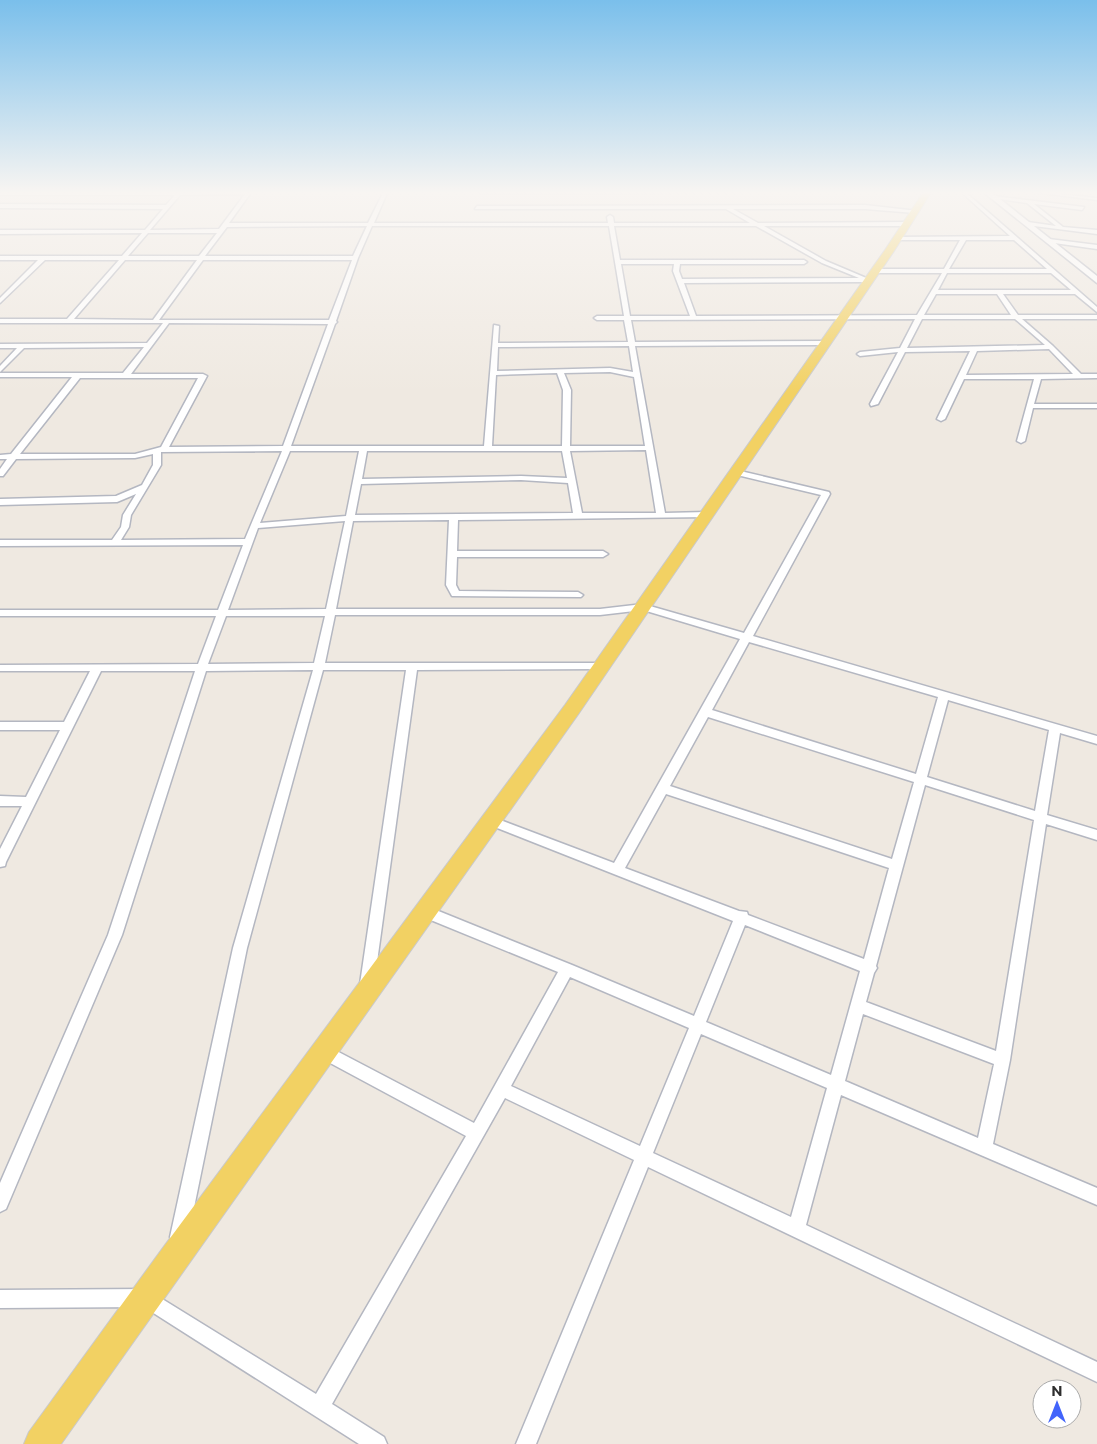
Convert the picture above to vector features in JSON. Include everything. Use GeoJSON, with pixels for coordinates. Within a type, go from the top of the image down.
{"type":"FeatureCollection","features":[{"type":"Feature","properties":{"kind":"main road"},"geometry":{"type":"LineString","coordinates":[[41,1444],[175,1255],[426,912],[602,666],[884,258]]}},
{"type":"Feature","properties":{"kind":"street"},"geometry":{"type":"LineString","coordinates":[[0,301],[43,258]]}},
{"type":"Feature","properties":{"kind":"street"},"geometry":{"type":"LineString","coordinates":[[68,322],[125,258]]}},
{"type":"Feature","properties":{"kind":"street"},"geometry":{"type":"LineString","coordinates":[[154,322],[201,258]]}},
{"type":"Feature","properties":{"kind":"street"},"geometry":{"type":"LineString","coordinates":[[0,1203],[115,934],[202,667],[254,526],[286,450],[334,322],[355,258]]}},
{"type":"Feature","properties":{"kind":"street"},"geometry":{"type":"LineString","coordinates":[[617,258],[661,516]]}},
{"type":"Feature","properties":{"kind":"street"},"geometry":{"type":"LineString","coordinates":[[818,258],[872,276]]}},
{"type":"Feature","properties":{"kind":"street"},"geometry":{"type":"LineString","coordinates":[[874,404],[919,318],[953,258]]}},
{"type":"Feature","properties":{"kind":"street"},"geometry":{"type":"LineString","coordinates":[[1038,258],[1097,310]]}},
{"type":"Feature","properties":{"kind":"street"},"geometry":{"type":"LineString","coordinates":[[1070,258],[1097,280]]}},
{"type":"Feature","properties":{"kind":"street"},"geometry":{"type":"LineString","coordinates":[[618,262],[804,262]]}},
{"type":"Feature","properties":{"kind":"street"},"geometry":{"type":"LineString","coordinates":[[676,262],[676,271],[694,318]]}},
{"type":"Feature","properties":{"kind":"street"},"geometry":{"type":"LineString","coordinates":[[680,281],[872,276],[947,271],[1051,270]]}},
{"type":"Feature","properties":{"kind":"street"},"geometry":{"type":"LineString","coordinates":[[934,292],[1076,292]]}},
{"type":"Feature","properties":{"kind":"street"},"geometry":{"type":"LineString","coordinates":[[999,292],[1015,316],[1051,347],[1079,376]]}},
{"type":"Feature","properties":{"kind":"street"},"geometry":{"type":"LineString","coordinates":[[597,318],[1097,317]]}},
{"type":"Feature","properties":{"kind":"street"},"geometry":{"type":"LineString","coordinates":[[0,321],[334,322]]}},
{"type":"Feature","properties":{"kind":"street"},"geometry":{"type":"LineString","coordinates":[[125,376],[167,322]]}},
{"type":"Feature","properties":{"kind":"street"},"geometry":{"type":"LineString","coordinates":[[488,448],[496,326]]}},
{"type":"Feature","properties":{"kind":"street"},"geometry":{"type":"LineString","coordinates":[[495,346],[825,343]]}},
{"type":"Feature","properties":{"kind":"street"},"geometry":{"type":"LineString","coordinates":[[0,346],[149,345]]}},
{"type":"Feature","properties":{"kind":"street"},"geometry":{"type":"LineString","coordinates":[[0,370],[22,346]]}},
{"type":"Feature","properties":{"kind":"street"},"geometry":{"type":"LineString","coordinates":[[860,354],[902,350],[1051,347]]}},
{"type":"Feature","properties":{"kind":"street"},"geometry":{"type":"LineString","coordinates":[[942,419],[974,348]]}},
{"type":"Feature","properties":{"kind":"street"},"geometry":{"type":"LineString","coordinates":[[610,370],[634,362]]}},
{"type":"Feature","properties":{"kind":"street"},"geometry":{"type":"LineString","coordinates":[[493,373],[610,370],[637,375]]}},
{"type":"Feature","properties":{"kind":"street"},"geometry":{"type":"LineString","coordinates":[[560,372],[567,390],[566,448],[578,516]]}},
{"type":"Feature","properties":{"kind":"street"},"geometry":{"type":"LineString","coordinates":[[0,375],[203,376],[161,450],[157,465],[127,515],[123,531],[115,542]]}},
{"type":"Feature","properties":{"kind":"street"},"geometry":{"type":"LineString","coordinates":[[0,474],[78,375]]}},
{"type":"Feature","properties":{"kind":"street"},"geometry":{"type":"LineString","coordinates":[[1021,440],[1038,376]]}},
{"type":"Feature","properties":{"kind":"street"},"geometry":{"type":"LineString","coordinates":[[962,377],[1097,376]]}},
{"type":"Feature","properties":{"kind":"street"},"geometry":{"type":"LineString","coordinates":[[1030,406],[1097,406]]}},
{"type":"Feature","properties":{"kind":"street"},"geometry":{"type":"LineString","coordinates":[[175,1255],[240,948],[319,667],[364,448]]}},
{"type":"Feature","properties":{"kind":"street"},"geometry":{"type":"LineString","coordinates":[[0,457],[135,456],[161,450],[650,448]]}},
{"type":"Feature","properties":{"kind":"street"},"geometry":{"type":"LineString","coordinates":[[618,869],[826,494],[736,472]]}},
{"type":"Feature","properties":{"kind":"street"},"geometry":{"type":"LineString","coordinates":[[357,482],[514,478],[572,481]]}},
{"type":"Feature","properties":{"kind":"street"},"geometry":{"type":"LineString","coordinates":[[0,502],[117,499],[145,487]]}},
{"type":"Feature","properties":{"kind":"street"},"geometry":{"type":"LineString","coordinates":[[117,499],[132,508]]}},
{"type":"Feature","properties":{"kind":"street"},"geometry":{"type":"LineString","coordinates":[[254,526],[350,518],[706,515]]}},
{"type":"Feature","properties":{"kind":"street"},"geometry":{"type":"LineString","coordinates":[[454,517],[451,584],[455,594],[578,595]]}},
{"type":"Feature","properties":{"kind":"street"},"geometry":{"type":"LineString","coordinates":[[0,543],[249,542]]}},
{"type":"Feature","properties":{"kind":"street"},"geometry":{"type":"LineString","coordinates":[[452,554],[603,554]]}},
{"type":"Feature","properties":{"kind":"street"},"geometry":{"type":"LineString","coordinates":[[0,613],[600,612],[643,607],[1097,740]]}},
{"type":"Feature","properties":{"kind":"street"},"geometry":{"type":"LineString","coordinates":[[0,668],[602,666]]}},
{"type":"Feature","properties":{"kind":"street"},"geometry":{"type":"LineString","coordinates":[[365,995],[412,667]]}},
{"type":"Feature","properties":{"kind":"street"},"geometry":{"type":"LineString","coordinates":[[0,862],[97,668]]}},
{"type":"Feature","properties":{"kind":"street"},"geometry":{"type":"LineString","coordinates":[[796,1229],[870,968],[896,865],[944,694]]}},
{"type":"Feature","properties":{"kind":"street"},"geometry":{"type":"LineString","coordinates":[[706,712],[1097,836]]}},
{"type":"Feature","properties":{"kind":"street"},"geometry":{"type":"LineString","coordinates":[[0,726],[68,726]]}},
{"type":"Feature","properties":{"kind":"street"},"geometry":{"type":"LineString","coordinates":[[984,1149],[1002,1060],[1055,727]]}},
{"type":"Feature","properties":{"kind":"street"},"geometry":{"type":"LineString","coordinates":[[663,788],[896,865]]}},
{"type":"Feature","properties":{"kind":"street"},"geometry":{"type":"LineString","coordinates":[[0,801],[30,802]]}},
{"type":"Feature","properties":{"kind":"street"},"geometry":{"type":"LineString","coordinates":[[491,821],[742,916],[870,968]]}},
{"type":"Feature","properties":{"kind":"street"},"geometry":{"type":"LineString","coordinates":[[426,912],[568,969],[1097,1197]]}},
{"type":"Feature","properties":{"kind":"street"},"geometry":{"type":"LineString","coordinates":[[526,1444],[742,916]]}},
{"type":"Feature","properties":{"kind":"street"},"geometry":{"type":"LineString","coordinates":[[320,1407],[478,1133],[568,969]]}},
{"type":"Feature","properties":{"kind":"street"},"geometry":{"type":"LineString","coordinates":[[859,1006],[1002,1060]]}},
{"type":"Feature","properties":{"kind":"street"},"geometry":{"type":"LineString","coordinates":[[324,1052],[478,1133]]}},
{"type":"Feature","properties":{"kind":"street"},"geometry":{"type":"LineString","coordinates":[[502,1089],[1097,1372]]}},
{"type":"Feature","properties":{"kind":"street"},"geometry":{"type":"LineString","coordinates":[[0,1299],[146,1298],[377,1444]]}}]}
